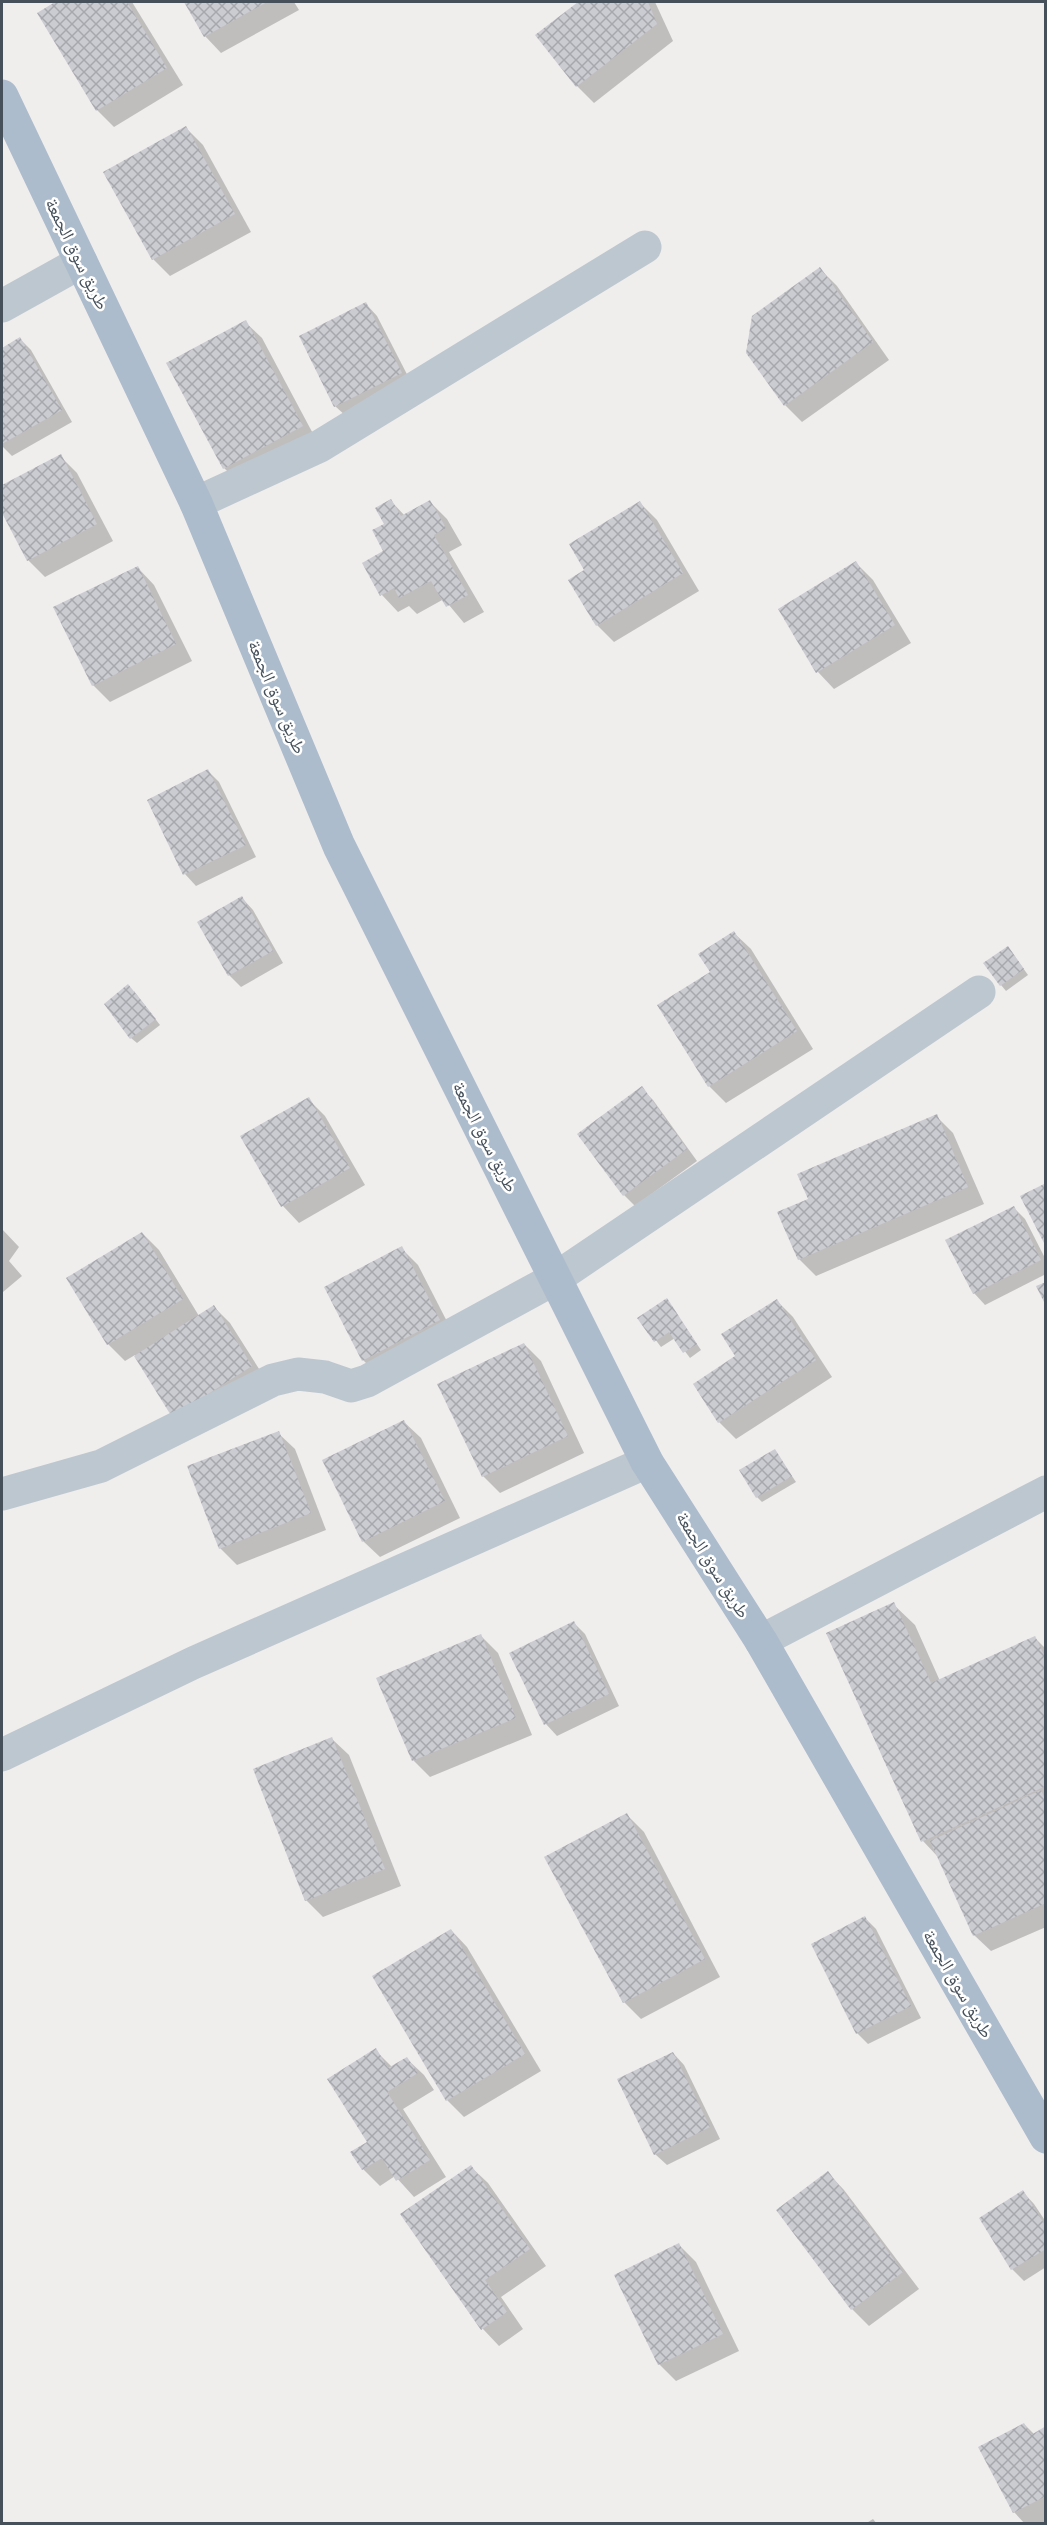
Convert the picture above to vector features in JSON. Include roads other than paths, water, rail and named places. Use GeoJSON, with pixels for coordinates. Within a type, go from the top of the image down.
{"type":"FeatureCollection","features":[{"type":"Feature","properties":{"kind":"main road","name":"طريق سوق الجمعة"},"geometry":{"type":"LineString","coordinates":[[2,96],[196,503],[339,846],[647,1462],[761,1641],[1042,2124]]}},
{"type":"Feature","properties":{"kind":"street"},"geometry":{"type":"LineString","coordinates":[[196,503],[320,446],[645,247]]}},
{"type":"Feature","properties":{"kind":"street"},"geometry":{"type":"LineString","coordinates":[[2,306],[81,262]]}},
{"type":"Feature","properties":{"kind":"street"},"geometry":{"type":"LineString","coordinates":[[2,1494],[101,1466],[273,1380],[298,1374],[325,1377],[351,1386],[367,1381],[556,1278],[979,992]]}},
{"type":"Feature","properties":{"kind":"street"},"geometry":{"type":"LineString","coordinates":[[2,1755],[193,1663],[647,1462]]}},
{"type":"Feature","properties":{"kind":"street"},"geometry":{"type":"LineString","coordinates":[[761,1641],[1046,1492]]}}]}
